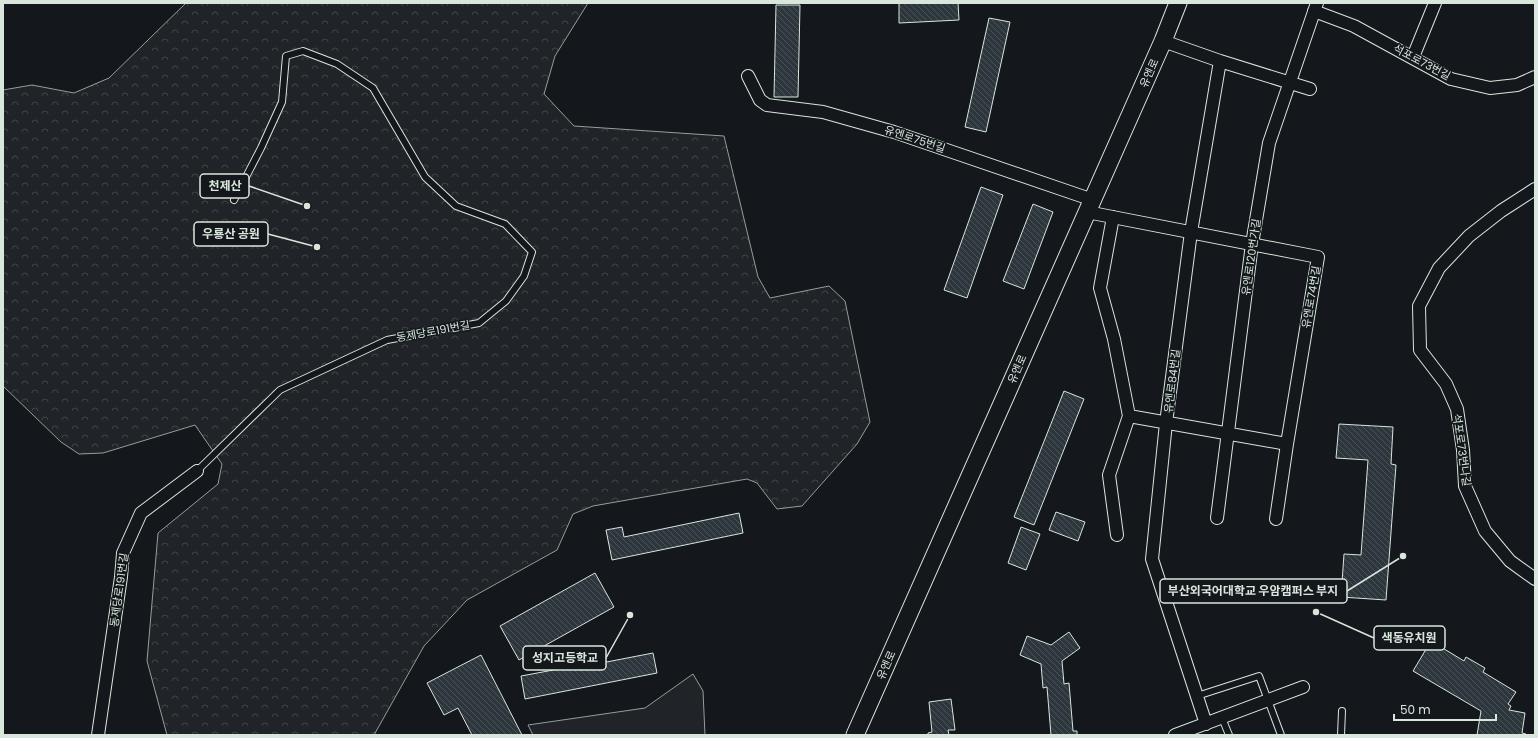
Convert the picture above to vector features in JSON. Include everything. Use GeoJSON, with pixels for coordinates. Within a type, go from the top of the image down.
{"type":"FeatureCollection","features":[{"type":"Feature","properties":{"kind":"main road","name":"유엔로"},"geometry":{"type":"LineString","coordinates":[[855,735],[1163,41],[1178,3]]}},
{"type":"Feature","properties":{"kind":"street"},"geometry":{"type":"LineString","coordinates":[[1413,57],[1435,3]]}},
{"type":"Feature","properties":{"kind":"street","name":"석포로73번길"},"geometry":{"type":"LineString","coordinates":[[1315,7],[1413,57],[1451,79],[1490,88],[1517,84],[1535,77]]}},
{"type":"Feature","properties":{"kind":"street","name":"유엔로120번가길"},"geometry":{"type":"LineString","coordinates":[[1217,518],[1252,244],[1269,143],[1315,7]]}},
{"type":"Feature","properties":{"kind":"street"},"geometry":{"type":"LineString","coordinates":[[1163,41],[1220,61],[1310,89]]}},
{"type":"Feature","properties":{"kind":"street","name":"유엔로84번길"},"geometry":{"type":"LineString","coordinates":[[1206,724],[1152,559],[1166,423],[1191,232],[1220,61]]}},
{"type":"Feature","properties":{"kind":"street","name":"유엔로75번길"},"geometry":{"type":"LineString","coordinates":[[748,76],[760,100],[767,105],[823,112],[886,130],[1090,206]]}},
{"type":"Feature","properties":{"kind":"street","name":"석포로73번나길"},"geometry":{"type":"LineString","coordinates":[[1535,189],[1501,211],[1469,236],[1439,268],[1420,306],[1420,350],[1446,384],[1457,409],[1463,450],[1465,486],[1484,530],[1510,561],[1535,579]]}},
{"type":"Feature","properties":{"kind":"street","name":"유엔로74번길"},"geometry":{"type":"LineString","coordinates":[[1090,206],[1113,217],[1318,257],[1276,519]]}},
{"type":"Feature","properties":{"kind":"street"},"geometry":{"type":"LineString","coordinates":[[1113,217],[1100,288],[1114,339],[1129,416],[1109,475],[1117,535]]}},
{"type":"Feature","properties":{"kind":"street"},"geometry":{"type":"LineString","coordinates":[[1129,416],[1287,444]]}},
{"type":"Feature","properties":{"kind":"street","name":"동제당로191번길"},"geometry":{"type":"LineString","coordinates":[[98,735],[121,577],[123,553],[141,513],[197,471]]}},
{"type":"Feature","properties":{"kind":"street"},"geometry":{"type":"LineString","coordinates":[[1175,735],[1303,687]]}},
{"type":"Feature","properties":{"kind":"lane","name":"동제당로191번길"},"geometry":{"type":"LineString","coordinates":[[197,471],[280,390],[387,340],[479,323],[506,301],[524,276],[532,252],[505,224],[456,206],[425,177],[373,88],[337,64],[303,51],[286,56],[282,102],[261,148],[234,200]]}},
{"type":"Feature","properties":{"kind":"lane"},"geometry":{"type":"LineString","coordinates":[[1197,696],[1259,676],[1281,735]]}},
{"type":"Feature","properties":{"kind":"lane"},"geometry":{"type":"LineString","coordinates":[[1341,735],[1342,711]]}},
{"type":"Feature","properties":{"kind":"lane"},"geometry":{"type":"LineString","coordinates":[[1222,718],[1228,735]]}},
{"type":"Feature","properties":{"kind":"green space"},"geometry":{"type":"Polygon","coordinates":[[[186,3],[588,3],[555,56],[544,94],[574,126],[724,136],[758,277],[770,298],[829,286],[845,301],[870,422],[857,444],[802,506],[777,509],[757,483],[747,479],[593,506],[573,514],[557,550],[467,600],[424,646],[374,735],[167,735],[147,661],[158,533],[218,484],[222,464],[195,425],[103,453],[79,454],[61,442],[3,386],[3,90],[32,85],[74,93],[109,78],[186,3]]]}},
{"type":"Feature","properties":{"kind":"green space"},"geometry":{"type":"Polygon","coordinates":[[[693,674],[703,691],[705,735],[533,735],[528,725],[645,708],[693,674]]]}},
{"type":"Feature","properties":{"kind":"building"},"geometry":{"type":"Polygon","coordinates":[[[899,3],[958,3],[959,20],[899,23],[899,3]]]}},
{"type":"Feature","properties":{"kind":"building"},"geometry":{"type":"Polygon","coordinates":[[[776,5],[800,5],[798,97],[774,97],[776,5]]]}},
{"type":"Feature","properties":{"kind":"building"},"geometry":{"type":"Polygon","coordinates":[[[989,18],[1010,22],[986,132],[965,127],[989,18]]]}},
{"type":"Feature","properties":{"kind":"building"},"geometry":{"type":"Polygon","coordinates":[[[981,187],[1003,195],[967,298],[944,290],[981,187]]]}},
{"type":"Feature","properties":{"kind":"building"},"geometry":{"type":"Polygon","coordinates":[[[1033,204],[1053,212],[1024,289],[1003,281],[1033,204]]]}},
{"type":"Feature","properties":{"kind":"building"},"geometry":{"type":"Polygon","coordinates":[[[1064,391],[1084,399],[1034,525],[1014,517],[1064,391]]]}},
{"type":"Feature","properties":{"kind":"building"},"geometry":{"type":"Polygon","coordinates":[[[1339,424],[1393,427],[1391,464],[1396,465],[1386,600],[1341,597],[1344,554],[1361,555],[1368,460],[1336,458],[1339,424]]]}},
{"type":"Feature","properties":{"kind":"building"},"geometry":{"type":"Polygon","coordinates":[[[1056,512],[1085,522],[1078,541],[1049,530],[1056,512]]]}},
{"type":"Feature","properties":{"kind":"building"},"geometry":{"type":"Polygon","coordinates":[[[739,513],[743,533],[612,560],[606,530],[622,527],[624,537],[739,513]]]}},
{"type":"Feature","properties":{"kind":"building"},"geometry":{"type":"Polygon","coordinates":[[[1021,527],[1040,534],[1026,570],[1008,563],[1021,527]]]}},
{"type":"Feature","properties":{"kind":"building"},"geometry":{"type":"Polygon","coordinates":[[[595,573],[614,607],[519,660],[500,626],[595,573]]]}},
{"type":"Feature","properties":{"kind":"building"},"geometry":{"type":"Polygon","coordinates":[[[1069,632],[1080,648],[1062,661],[1064,684],[1069,683],[1073,731],[1077,731],[1077,735],[1051,735],[1047,687],[1043,688],[1041,664],[1020,655],[1027,636],[1051,645],[1069,632]]]}},
{"type":"Feature","properties":{"kind":"building"},"geometry":{"type":"Polygon","coordinates":[[[1431,641],[1464,661],[1466,657],[1485,668],[1483,672],[1516,692],[1508,704],[1511,706],[1509,710],[1525,713],[1522,733],[1526,735],[1477,735],[1481,711],[1413,671],[1431,641]]]}},
{"type":"Feature","properties":{"kind":"building"},"geometry":{"type":"Polygon","coordinates":[[[653,653],[657,673],[525,699],[521,676],[575,666],[573,658],[589,655],[591,665],[653,653]]]}},
{"type":"Feature","properties":{"kind":"building"},"geometry":{"type":"Polygon","coordinates":[[[481,655],[522,735],[472,735],[458,708],[444,715],[427,683],[481,655]]]}},
{"type":"Feature","properties":{"kind":"building"},"geometry":{"type":"Polygon","coordinates":[[[951,699],[955,730],[948,730],[949,735],[928,735],[928,733],[932,732],[929,702],[951,699]]]}},
{"type":"Feature","properties":{"kind":"place","name":"천제산"},"geometry":{"type":"Point","coordinates":[307,206]}},
{"type":"Feature","properties":{"kind":"place","name":"우룡산 공원"},"geometry":{"type":"Point","coordinates":[317,247]}},
{"type":"Feature","properties":{"kind":"place","name":"부산외국어대학교 우암캠퍼스 부지"},"geometry":{"type":"Point","coordinates":[1403,556]}},
{"type":"Feature","properties":{"kind":"place","name":"색동유치원"},"geometry":{"type":"Point","coordinates":[1316,612]}},
{"type":"Feature","properties":{"kind":"place","name":"성지고등학교"},"geometry":{"type":"Point","coordinates":[630,615]}}]}
